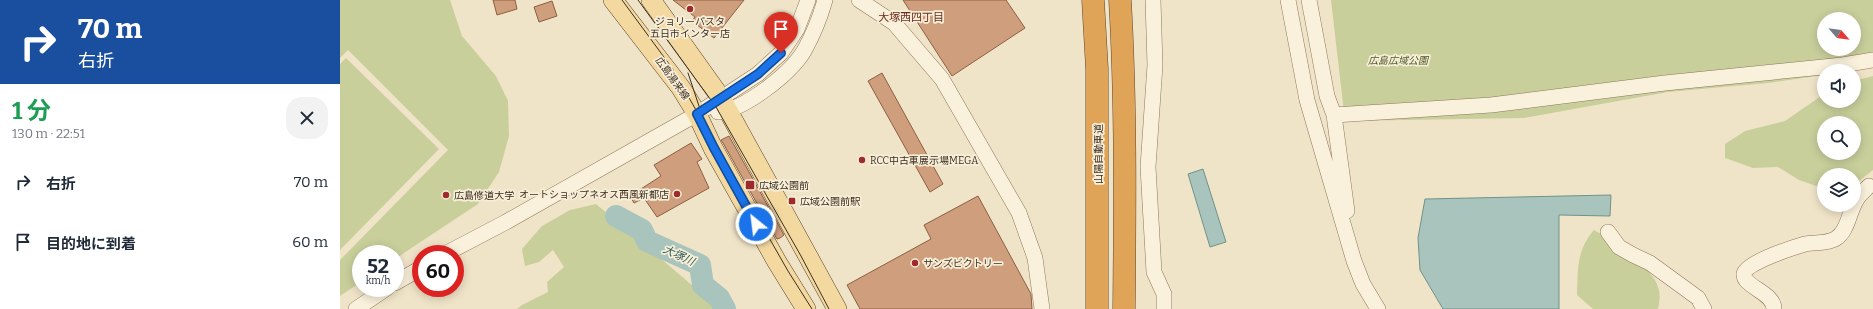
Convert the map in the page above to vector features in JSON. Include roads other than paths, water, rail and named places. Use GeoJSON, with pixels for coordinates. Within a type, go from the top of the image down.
{"type":"FeatureCollection","features":[{"type":"Feature","properties":{"kind":"highway","name":"山陽自動車道"},"geometry":{"type":"LineString","coordinates":[[1093,0],[1097,68],[1097,309]]}},
{"type":"Feature","properties":{"kind":"highway"},"geometry":{"type":"LineString","coordinates":[[1120,0],[1125,123],[1124,309]]}},
{"type":"Feature","properties":{"kind":"main road","name":"広島湯来線"},"geometry":{"type":"LineString","coordinates":[[613,0],[681,88],[697,114],[717,154],[777,262],[806,309]]}},
{"type":"Feature","properties":{"kind":"main road"},"geometry":{"type":"LineString","coordinates":[[651,0],[684,44],[725,105],[837,309]]}},
{"type":"Feature","properties":{"kind":"street"},"geometry":{"type":"LineString","coordinates":[[725,105],[781,53],[797,29],[808,0]]}},
{"type":"Feature","properties":{"kind":"street"},"geometry":{"type":"LineString","coordinates":[[463,245],[697,114],[725,105],[766,88],[784,74],[803,52],[817,24],[825,0]]}},
{"type":"Feature","properties":{"kind":"street"},"geometry":{"type":"LineString","coordinates":[[859,0],[894,23],[942,79],[1019,213],[1035,258],[1042,309]]}},
{"type":"Feature","properties":{"kind":"street"},"geometry":{"type":"LineString","coordinates":[[1153,0],[1155,65],[1148,167],[1154,272],[1164,294],[1164,309]]}},
{"type":"Feature","properties":{"kind":"street"},"geometry":{"type":"LineString","coordinates":[[1288,0],[1307,100],[1354,261],[1363,284],[1378,309]]}},
{"type":"Feature","properties":{"kind":"street"},"geometry":{"type":"LineString","coordinates":[[1309,0],[1327,96],[1334,115],[1354,261]]}},
{"type":"Feature","properties":{"kind":"street"},"geometry":{"type":"LineString","coordinates":[[1334,115],[1491,105],[1665,79],[1763,74],[1873,60]]}},
{"type":"Feature","properties":{"kind":"street"},"geometry":{"type":"LineString","coordinates":[[1774,309],[1771,299],[1745,279],[1743,274],[1745,269],[1755,262],[1806,244],[1835,239],[1843,232],[1857,199],[1869,186]]}},
{"type":"Feature","properties":{"kind":"street"},"geometry":{"type":"LineString","coordinates":[[1608,232],[1619,246],[1633,255],[1650,262],[1698,298],[1704,309]]}},
{"type":"Feature","properties":{"kind":"street"},"geometry":{"type":"LineString","coordinates":[[356,309],[374,297]]}},
{"type":"Feature","properties":{"kind":"water"},"geometry":{"type":"Polygon","coordinates":[[[1203,169],[1226,242],[1210,247],[1188,174],[1203,169]]]}},
{"type":"Feature","properties":{"kind":"water"},"geometry":{"type":"Polygon","coordinates":[[[1611,195],[1610,216],[1559,215],[1559,309],[1443,309],[1420,270],[1418,238],[1425,199],[1611,195]]]}},
{"type":"Feature","properties":{"kind":"waterway","name":"大塚川"},"geometry":{"type":"LineString","coordinates":[[616,216],[642,230],[647,241],[700,265],[703,285],[719,298],[725,309]]}},
{"type":"Feature","properties":{"kind":"tram line"},"geometry":{"type":"LineString","coordinates":[[622,0],[672,68],[788,271],[812,309]]}},
{"type":"Feature","properties":{"kind":"tram line"},"geometry":{"type":"LineString","coordinates":[[638,0],[716,107],[801,256],[829,309]]}},
{"type":"Feature","properties":{"kind":"tram line"},"geometry":{"type":"LineString","coordinates":[[688,73],[700,109]]}},
{"type":"Feature","properties":{"kind":"place","name":"ジョリーパスタ 五日市インター店"},"geometry":{"type":"Point","coordinates":[690,9]}},
{"type":"Feature","properties":{"kind":"place","name":"RCC中古車展示場MEGA"},"geometry":{"type":"Point","coordinates":[862,160]}},
{"type":"Feature","properties":{"kind":"place","name":"広域公園前"},"geometry":{"type":"Point","coordinates":[750,185]}},
{"type":"Feature","properties":{"kind":"place","name":"オートショップネオス西風新都店"},"geometry":{"type":"Point","coordinates":[677,194]}},
{"type":"Feature","properties":{"kind":"place","name":"広島修道大学"},"geometry":{"type":"Point","coordinates":[446,195]}},
{"type":"Feature","properties":{"kind":"place","name":"広域公園前駅"},"geometry":{"type":"Point","coordinates":[792,201]}},
{"type":"Feature","properties":{"kind":"place","name":"サンズビクトリー"},"geometry":{"type":"Point","coordinates":[915,263]}},
{"type":"Feature","properties":{"kind":"district","name":"大塚西四丁目"},"geometry":{"type":"Point","coordinates":[911,17]}},
{"type":"Feature","properties":{"kind":"park label","name":"広島広域公園"},"geometry":{"type":"Point","coordinates":[1398,60]}}]}
